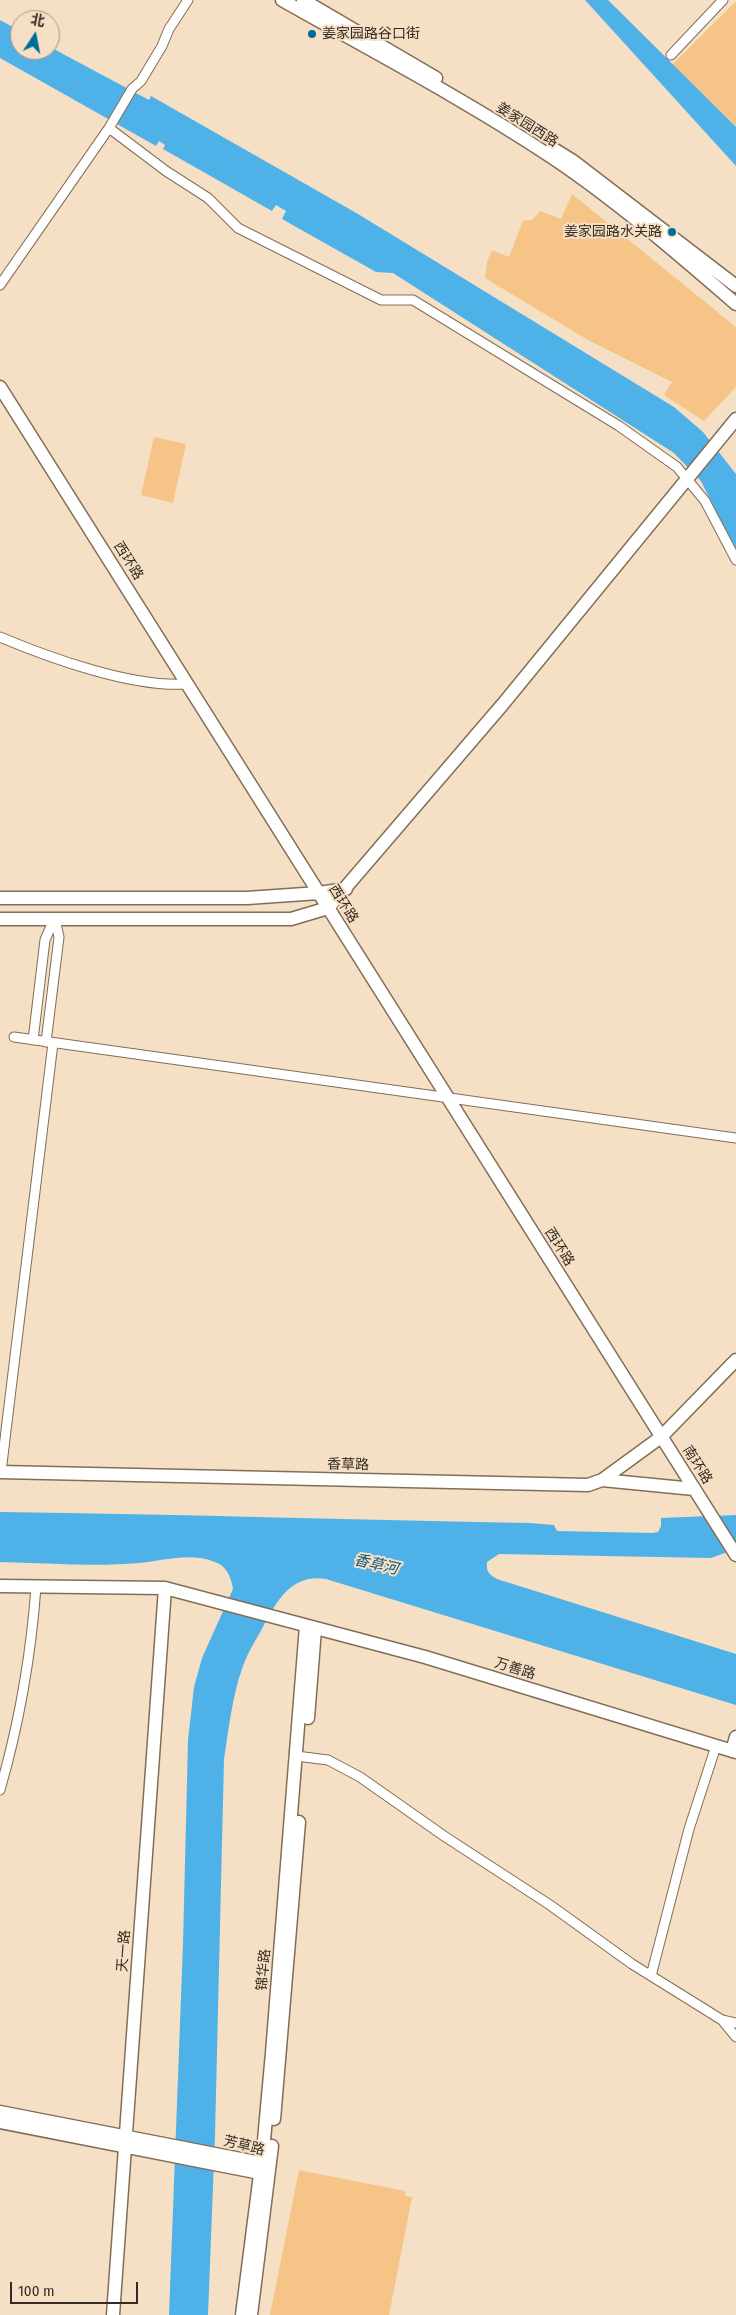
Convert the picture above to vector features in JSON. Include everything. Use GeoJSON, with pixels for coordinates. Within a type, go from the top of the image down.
{"type":"FeatureCollection","features":[{"type":"Feature","properties":{"kind":"street"},"geometry":{"type":"LineString","coordinates":[[0,285],[109,128],[132,89],[140,81],[162,46],[169,29],[188,0]]}},
{"type":"Feature","properties":{"kind":"street","name":"姜家园西路"},"geometry":{"type":"LineString","coordinates":[[282,0],[466,104],[553,158],[623,211],[736,304]]}},
{"type":"Feature","properties":{"kind":"street","name":"姜家园西路"},"geometry":{"type":"LineString","coordinates":[[303,0],[573,161],[736,286]]}},
{"type":"Feature","properties":{"kind":"street"},"geometry":{"type":"LineString","coordinates":[[671,55],[723,0]]}},
{"type":"Feature","properties":{"kind":"street"},"geometry":{"type":"LineString","coordinates":[[109,128],[166,171],[208,198],[238,228],[381,300],[413,300],[618,426],[690,476],[736,560]]}},
{"type":"Feature","properties":{"kind":"street","name":"西环路"},"geometry":{"type":"LineString","coordinates":[[0,387],[661,1437]]}},
{"type":"Feature","properties":{"kind":"street"},"geometry":{"type":"LineString","coordinates":[[0,919],[291,919],[328,908],[503,704],[736,419]]}},
{"type":"Feature","properties":{"kind":"street"},"geometry":{"type":"LineString","coordinates":[[0,637],[44,655],[128,678],[168,685],[187,684]]}},
{"type":"Feature","properties":{"kind":"street"},"geometry":{"type":"LineString","coordinates":[[0,898],[247,898],[319,893],[346,889]]}},
{"type":"Feature","properties":{"kind":"street"},"geometry":{"type":"LineString","coordinates":[[0,1472],[49,1042],[59,937],[55,919],[57,898]]}},
{"type":"Feature","properties":{"kind":"street"},"geometry":{"type":"LineString","coordinates":[[32,1040],[45,940],[55,919]]}},
{"type":"Feature","properties":{"kind":"street"},"geometry":{"type":"LineString","coordinates":[[14,1037],[736,1138]]}},
{"type":"Feature","properties":{"kind":"street"},"geometry":{"type":"LineString","coordinates":[[602,1480],[661,1437],[736,1360]]}},
{"type":"Feature","properties":{"kind":"street","name":"南环路"},"geometry":{"type":"LineString","coordinates":[[661,1437],[736,1555]]}},
{"type":"Feature","properties":{"kind":"street","name":"香草路"},"geometry":{"type":"LineString","coordinates":[[0,1472],[588,1484],[602,1480],[694,1489]]}},
{"type":"Feature","properties":{"kind":"street","name":"万善路"},"geometry":{"type":"LineString","coordinates":[[0,1586],[165,1588],[310,1628],[425,1656],[734,1752]]}},
{"type":"Feature","properties":{"kind":"street"},"geometry":{"type":"LineString","coordinates":[[0,1790],[7,1766],[27,1664],[33,1626],[36,1587]]}},
{"type":"Feature","properties":{"kind":"street","name":"天一路"},"geometry":{"type":"LineString","coordinates":[[113,2315],[165,1588]]}},
{"type":"Feature","properties":{"kind":"street","name":"锦华路"},"geometry":{"type":"LineString","coordinates":[[242,2315],[283,2035],[300,1756],[310,1628]]}},
{"type":"Feature","properties":{"kind":"street"},"geometry":{"type":"LineString","coordinates":[[734,1752],[736,1737]]}},
{"type":"Feature","properties":{"kind":"street"},"geometry":{"type":"LineString","coordinates":[[651,1976],[689,1829],[716,1746]]}},
{"type":"Feature","properties":{"kind":"street"},"geometry":{"type":"LineString","coordinates":[[300,1756],[328,1760],[375,1786],[444,1836],[550,1905],[651,1976],[722,2020],[736,2037]]}},
{"type":"Feature","properties":{"kind":"street"},"geometry":{"type":"LineString","coordinates":[[722,2020],[736,2023]]}},
{"type":"Feature","properties":{"kind":"street","name":"芳草路"},"geometry":{"type":"LineString","coordinates":[[0,2112],[125,2142]]}},
{"type":"Feature","properties":{"kind":"street","name":"芳草路"},"geometry":{"type":"LineString","coordinates":[[0,2122],[125,2142],[264,2168]]}},
{"type":"Feature","properties":{"kind":"street","name":"锦华路"},"geometry":{"type":"LineString","coordinates":[[251,2315],[264,2168]]}},
{"type":"Feature","properties":{"kind":"shaded area"},"geometry":{"type":"Polygon","coordinates":[[[736,1],[736,127],[672,65],[736,1]]]}},
{"type":"Feature","properties":{"kind":"shaded area"},"geometry":{"type":"Polygon","coordinates":[[[572,194],[736,327],[736,387],[704,421],[664,395],[672,382],[588,340],[485,278],[487,262],[492,250],[509,257],[523,221],[532,220],[540,211],[561,219],[572,194]]]}},
{"type":"Feature","properties":{"kind":"shaded area"},"geometry":{"type":"Polygon","coordinates":[[[154,437],[186,444],[173,503],[141,495],[154,437]]]}},
{"type":"Feature","properties":{"kind":"shaded area"},"geometry":{"type":"Polygon","coordinates":[[[299,2170],[405,2191],[405,2196],[412,2197],[389,2315],[270,2315],[299,2170]]]}},
{"type":"Feature","properties":{"kind":"water"},"geometry":{"type":"Polygon","coordinates":[[[585,0],[608,0],[736,127],[736,166],[585,0]]]}},
{"type":"Feature","properties":{"kind":"water"},"geometry":{"type":"Polygon","coordinates":[[[0,20],[10,26],[10,60],[60,60],[60,52],[149,100],[151,96],[358,214],[674,407],[703,432],[736,474],[736,551],[701,481],[674,453],[393,273],[376,272],[282,219],[286,211],[276,205],[272,211],[163,149],[165,145],[159,141],[156,146],[0,58],[0,20]]]}},
{"type":"Feature","properties":{"kind":"water","name":"香草河"},"geometry":{"type":"Polygon","coordinates":[[[0,1512],[530,1523],[554,1525],[557,1531],[653,1533],[658,1532],[661,1526],[661,1518],[736,1515],[736,1549],[711,1558],[499,1554],[487,1562],[487,1568],[492,1576],[497,1579],[736,1654],[736,1705],[326,1579],[314,1578],[304,1580],[288,1590],[275,1606],[250,1650],[239,1677],[231,1712],[224,1759],[215,2135],[208,2315],[169,2315],[183,1944],[188,1740],[194,1687],[202,1658],[233,1589],[230,1576],[223,1566],[215,1562],[187,1557],[105,1565],[0,1562],[0,1512]]]}},
{"type":"Feature","properties":{"kind":"place","name":"姜家园路谷口街"},"geometry":{"type":"Point","coordinates":[312,34]}},
{"type":"Feature","properties":{"kind":"place","name":"姜家园路水关路"},"geometry":{"type":"Point","coordinates":[672,232]}}]}
